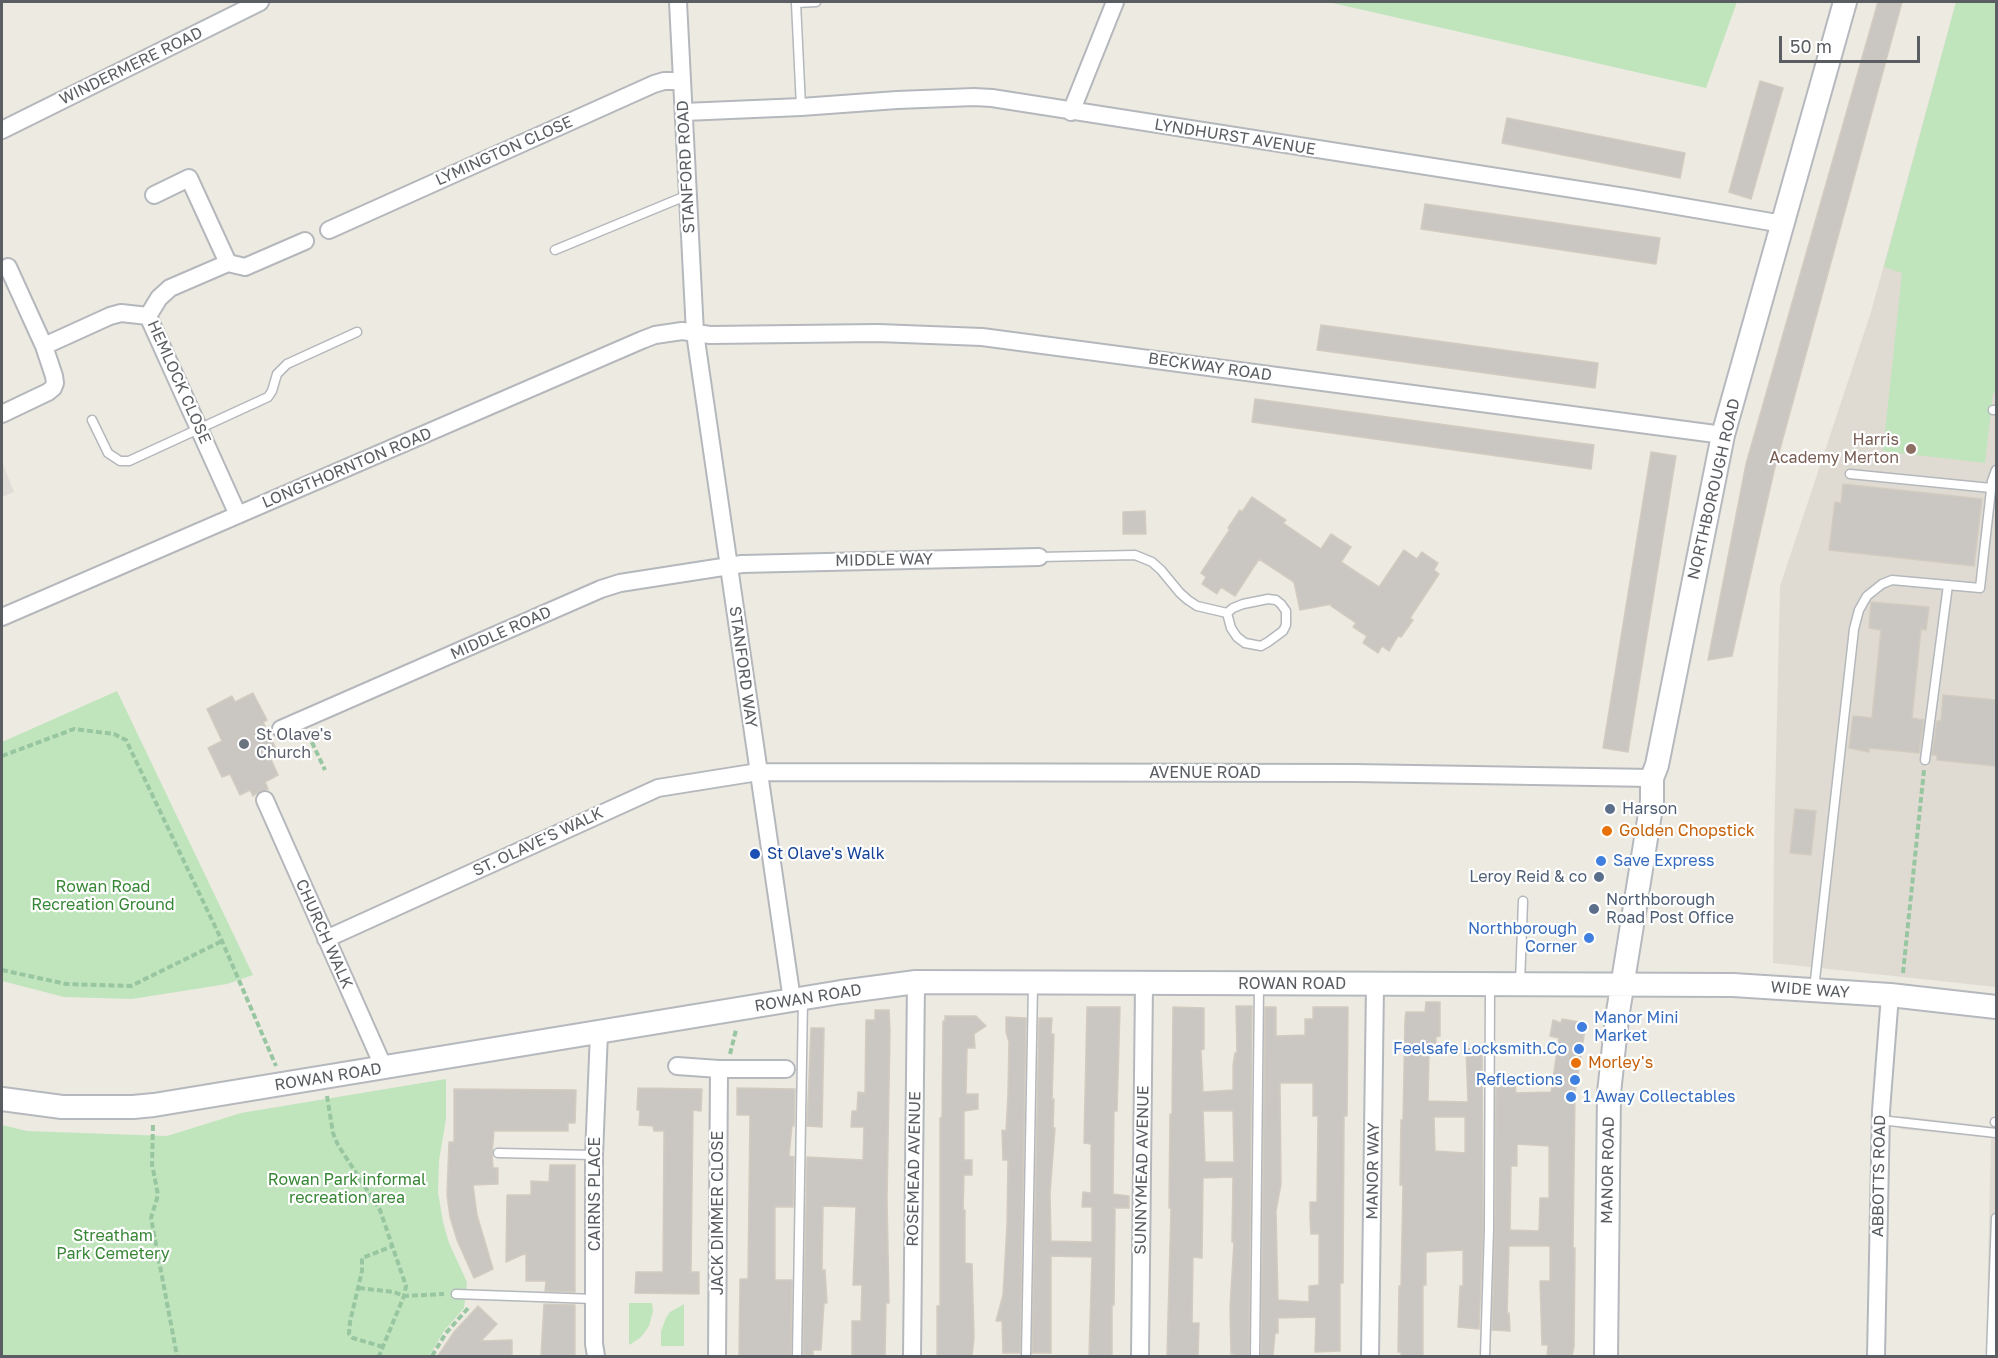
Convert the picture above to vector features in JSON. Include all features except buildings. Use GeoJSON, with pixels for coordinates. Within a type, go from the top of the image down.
{"type":"FeatureCollection","features":[{"type":"Feature","properties":{"kind":"main road","name":"NORTHBOROUGH ROAD"},"geometry":{"type":"LineString","coordinates":[[1622,985],[1652,801],[1652,778],[1657,765],[1723,435],[1845,2]]}},
{"type":"Feature","properties":{"kind":"main road","name":"ROWAN ROAD"},"geometry":{"type":"LineString","coordinates":[[2,1099],[62,1107],[154,1105],[916,982],[1622,985]]}},
{"type":"Feature","properties":{"kind":"main road","name":"WIDE WAY"},"geometry":{"type":"LineString","coordinates":[[1622,985],[1742,986],[1814,990],[1890,995],[1996,1007]]}},
{"type":"Feature","properties":{"kind":"main road","name":"MANOR ROAD"},"geometry":{"type":"LineString","coordinates":[[1606,1356],[1609,1093],[1622,985]]}},
{"type":"Feature","properties":{"kind":"street","name":"WINDERMERE ROAD"},"geometry":{"type":"LineString","coordinates":[[2,129],[260,2]]}},
{"type":"Feature","properties":{"kind":"street","name":"STANFORD ROAD"},"geometry":{"type":"LineString","coordinates":[[678,2],[695,333]]}},
{"type":"Feature","properties":{"kind":"street"},"geometry":{"type":"LineString","coordinates":[[1071,112],[1115,2]]}},
{"type":"Feature","properties":{"kind":"street","name":"LYMINGTON CLOSE"},"geometry":{"type":"LineString","coordinates":[[328,230],[654,84],[663,81],[682,81]]}},
{"type":"Feature","properties":{"kind":"street","name":"LYNDHURST AVENUE"},"geometry":{"type":"LineString","coordinates":[[684,112],[974,97],[1006,100],[1783,224]]}},
{"type":"Feature","properties":{"kind":"street"},"geometry":{"type":"LineString","coordinates":[[154,195],[189,178],[228,263]]}},
{"type":"Feature","properties":{"kind":"street","name":"HEMLOCK CLOSE"},"geometry":{"type":"LineString","coordinates":[[238,514],[148,316],[159,298],[170,288],[228,263],[245,267],[305,241]]}},
{"type":"Feature","properties":{"kind":"street"},"geometry":{"type":"LineString","coordinates":[[2,414],[48,392],[55,383],[44,346],[8,267]]}},
{"type":"Feature","properties":{"kind":"street"},"geometry":{"type":"LineString","coordinates":[[44,346],[110,316],[122,313],[148,316]]}},
{"type":"Feature","properties":{"kind":"street","name":"LONGTHORNTON ROAD"},"geometry":{"type":"LineString","coordinates":[[2,617],[648,338],[682,331],[695,333]]}},
{"type":"Feature","properties":{"kind":"street","name":"BECKWAY ROAD"},"geometry":{"type":"LineString","coordinates":[[695,333],[710,335],[878,333],[982,337],[1723,435]]}},
{"type":"Feature","properties":{"kind":"street","name":"STANFORD WAY"},"geometry":{"type":"LineString","coordinates":[[695,333],[758,772],[797,1000]]}},
{"type":"Feature","properties":{"kind":"street","name":"MIDDLE WAY"},"geometry":{"type":"LineString","coordinates":[[729,567],[756,564],[1039,557]]}},
{"type":"Feature","properties":{"kind":"street","name":"MIDDLE ROAD"},"geometry":{"type":"LineString","coordinates":[[281,729],[608,586],[654,576],[729,567]]}},
{"type":"Feature","properties":{"kind":"street","name":"AVENUE ROAD"},"geometry":{"type":"LineString","coordinates":[[758,772],[1355,773],[1652,778]]}},
{"type":"Feature","properties":{"kind":"street","name":"ST. OLAVE'S WALK"},"geometry":{"type":"LineString","coordinates":[[326,939],[658,788],[758,772]]}},
{"type":"Feature","properties":{"kind":"street","name":"CHURCH WALK"},"geometry":{"type":"LineString","coordinates":[[265,800],[384,1068]]}},
{"type":"Feature","properties":{"kind":"street","name":"ROSEMEAD AVENUE"},"geometry":{"type":"LineString","coordinates":[[912,1356],[916,982]]}},
{"type":"Feature","properties":{"kind":"street","name":"SUNNYMEAD AVENUE"},"geometry":{"type":"LineString","coordinates":[[1140,1356],[1144,983]]}},
{"type":"Feature","properties":{"kind":"street","name":"MANOR WAY"},"geometry":{"type":"LineString","coordinates":[[1370,1356],[1375,985]]}},
{"type":"Feature","properties":{"kind":"street","name":"ABBOTTS ROAD"},"geometry":{"type":"LineString","coordinates":[[1876,1356],[1880,1120],[1890,995]]}},
{"type":"Feature","properties":{"kind":"street","name":"CAIRNS PLACE"},"geometry":{"type":"LineString","coordinates":[[596,1356],[594,1344],[594,1155],[599,1032]]}},
{"type":"Feature","properties":{"kind":"street"},"geometry":{"type":"LineString","coordinates":[[677,1066],[719,1069],[786,1069]]}},
{"type":"Feature","properties":{"kind":"street","name":"JACK DIMMER CLOSE"},"geometry":{"type":"LineString","coordinates":[[717,1356],[719,1069]]}},
{"type":"Feature","properties":{"kind":"lane"},"geometry":{"type":"LineString","coordinates":[[801,107],[796,3],[816,2]]}},
{"type":"Feature","properties":{"kind":"lane"},"geometry":{"type":"LineString","coordinates":[[555,250],[688,195]]}},
{"type":"Feature","properties":{"kind":"lane"},"geometry":{"type":"LineString","coordinates":[[92,420],[108,453],[120,461],[129,461],[268,396],[272,392],[277,374],[287,364],[357,332]]}},
{"type":"Feature","properties":{"kind":"lane"},"geometry":{"type":"LineString","coordinates":[[1814,990],[1858,610],[1867,596],[1882,584],[1892,580],[1980,588],[1990,488],[1996,471]]}},
{"type":"Feature","properties":{"kind":"lane"},"geometry":{"type":"LineString","coordinates":[[1850,474],[1990,488]]}},
{"type":"Feature","properties":{"kind":"lane"},"geometry":{"type":"LineString","coordinates":[[1039,557],[1135,555],[1152,562],[1188,600],[1197,606],[1227,613],[1243,604],[1268,599],[1276,600],[1286,611],[1286,625],[1283,631],[1268,642],[1261,646],[1254,646],[1237,637],[1227,620],[1227,613]]}},
{"type":"Feature","properties":{"kind":"lane"},"geometry":{"type":"LineString","coordinates":[[1925,760],[1948,585]]}},
{"type":"Feature","properties":{"kind":"lane"},"geometry":{"type":"LineString","coordinates":[[1520,985],[1523,901]]}},
{"type":"Feature","properties":{"kind":"lane"},"geometry":{"type":"LineString","coordinates":[[1026,1356],[1033,982]]}},
{"type":"Feature","properties":{"kind":"lane"},"geometry":{"type":"LineString","coordinates":[[1255,1356],[1259,984]]}},
{"type":"Feature","properties":{"kind":"lane"},"geometry":{"type":"LineString","coordinates":[[1485,1356],[1489,1229],[1490,985]]}},
{"type":"Feature","properties":{"kind":"lane"},"geometry":{"type":"LineString","coordinates":[[797,1000],[797,1356]]}},
{"type":"Feature","properties":{"kind":"lane"},"geometry":{"type":"LineString","coordinates":[[1880,1120],[1996,1133]]}},
{"type":"Feature","properties":{"kind":"lane"},"geometry":{"type":"LineString","coordinates":[[498,1153],[594,1155]]}},
{"type":"Feature","properties":{"kind":"lane"},"geometry":{"type":"LineString","coordinates":[[1991,1356],[1996,1218]]}},
{"type":"Feature","properties":{"kind":"lane"},"geometry":{"type":"LineString","coordinates":[[456,1294],[594,1299]]}},
{"type":"Feature","properties":{"kind":"path"},"geometry":{"type":"LineString","coordinates":[[302,720],[325,770]]}},
{"type":"Feature","properties":{"kind":"path"},"geometry":{"type":"LineString","coordinates":[[2,756],[74,729],[114,734],[126,740],[222,941],[277,1068],[278,1085]]}},
{"type":"Feature","properties":{"kind":"path"},"geometry":{"type":"LineString","coordinates":[[1903,973],[1925,760]]}},
{"type":"Feature","properties":{"kind":"path"},"geometry":{"type":"LineString","coordinates":[[2,970],[66,984],[131,986],[222,941]]}},
{"type":"Feature","properties":{"kind":"path"},"geometry":{"type":"LineString","coordinates":[[719,1069],[730,1058],[742,1009]]}},
{"type":"Feature","properties":{"kind":"path"},"geometry":{"type":"LineString","coordinates":[[323,1077],[335,1139],[375,1199],[386,1224],[406,1286],[379,1356]]}},
{"type":"Feature","properties":{"kind":"path"},"geometry":{"type":"LineString","coordinates":[[154,1105],[152,1154],[158,1195],[151,1218],[177,1356]]}},
{"type":"Feature","properties":{"kind":"path"},"geometry":{"type":"LineString","coordinates":[[383,1347],[353,1338],[349,1334],[350,1322],[359,1288],[362,1258],[393,1246]]}},
{"type":"Feature","properties":{"kind":"path"},"geometry":{"type":"LineString","coordinates":[[359,1288],[394,1292],[404,1296],[456,1294],[471,1306],[446,1333],[432,1356]]}},
{"type":"Feature","properties":{"kind":"shaded area","name":"Harris Academy Merton"},"geometry":{"type":"Polygon","coordinates":[[[1956,2],[1996,2],[1996,987],[1773,963],[1780,586],[1871,312],[1956,2]]]}},
{"type":"Feature","properties":{"kind":"shaded area"},"geometry":{"type":"Polygon","coordinates":[[[2,462],[14,492],[2,497],[2,462]]]}},
{"type":"Feature","properties":{"kind":"shaded area"},"geometry":{"type":"Polygon","coordinates":[[[1901,1116],[1996,1127],[1996,1356],[1986,1356],[1991,1138],[1900,1129],[1901,1116]]]}},
{"type":"Feature","properties":{"kind":"green space"},"geometry":{"type":"Polygon","coordinates":[[[1328,2],[1737,2],[1706,88],[1328,2]]]}},
{"type":"Feature","properties":{"kind":"green space"},"geometry":{"type":"Polygon","coordinates":[[[1956,2],[1996,2],[1996,393],[1993,393],[1985,463],[1883,451],[1902,273],[1884,267],[1956,2]]]}},
{"type":"Feature","properties":{"kind":"green space","name":"Rowan Road Recreation Ground"},"geometry":{"type":"Polygon","coordinates":[[[117,691],[253,975],[227,984],[132,999],[64,997],[2,981],[2,742],[117,691]]]}},
{"type":"Feature","properties":{"kind":"green space"},"geometry":{"type":"Polygon","coordinates":[[[446,1079],[446,1119],[439,1161],[438,1192],[449,1243],[467,1282],[464,1308],[444,1331],[429,1356],[2,1356],[2,1125],[27,1131],[167,1136],[241,1113],[446,1079]]]}},
{"type":"Feature","properties":{"kind":"green space"},"geometry":{"type":"Polygon","coordinates":[[[629,1303],[652,1303],[653,1311],[645,1332],[629,1345],[629,1303]]]}},
{"type":"Feature","properties":{"kind":"green space"},"geometry":{"type":"Polygon","coordinates":[[[684,1304],[684,1346],[661,1346],[661,1331],[666,1318],[670,1312],[684,1304]]]}},
{"type":"Feature","properties":{"kind":"place","name":"Harris Academy Merton"},"geometry":{"type":"Point","coordinates":[1911,449]}},
{"type":"Feature","properties":{"kind":"place","name":"St Olave's Church"},"geometry":{"type":"Point","coordinates":[244,744]}},
{"type":"Feature","properties":{"kind":"place","name":"Harson"},"geometry":{"type":"Point","coordinates":[1610,809]}},
{"type":"Feature","properties":{"kind":"place","name":"Golden Chopstick"},"geometry":{"type":"Point","coordinates":[1607,831]}},
{"type":"Feature","properties":{"kind":"place","name":"St Olave's Walk"},"geometry":{"type":"Point","coordinates":[755,854]}},
{"type":"Feature","properties":{"kind":"place","name":"Save Express"},"geometry":{"type":"Point","coordinates":[1601,861]}},
{"type":"Feature","properties":{"kind":"place","name":"Leroy Reid & co"},"geometry":{"type":"Point","coordinates":[1599,877]}},
{"type":"Feature","properties":{"kind":"place","name":"Northborough Road Post Office"},"geometry":{"type":"Point","coordinates":[1594,909]}},
{"type":"Feature","properties":{"kind":"place","name":"Northborough Corner"},"geometry":{"type":"Point","coordinates":[1589,938]}},
{"type":"Feature","properties":{"kind":"place","name":"Manor Mini Market"},"geometry":{"type":"Point","coordinates":[1582,1027]}},
{"type":"Feature","properties":{"kind":"place","name":"Feelsafe Locksmith.Co"},"geometry":{"type":"Point","coordinates":[1579,1049]}},
{"type":"Feature","properties":{"kind":"place","name":"Morley's"},"geometry":{"type":"Point","coordinates":[1576,1063]}},
{"type":"Feature","properties":{"kind":"place","name":"Reflections"},"geometry":{"type":"Point","coordinates":[1575,1080]}},
{"type":"Feature","properties":{"kind":"place","name":"1 Away Collectables"},"geometry":{"type":"Point","coordinates":[1571,1097]}},
{"type":"Feature","properties":{"kind":"park label","name":"Rowan Park informal recreation area"},"geometry":{"type":"Point","coordinates":[347,1189]}},
{"type":"Feature","properties":{"kind":"park label","name":"Streatham Park Cemetery"},"geometry":{"type":"Point","coordinates":[113,1245]}}]}
